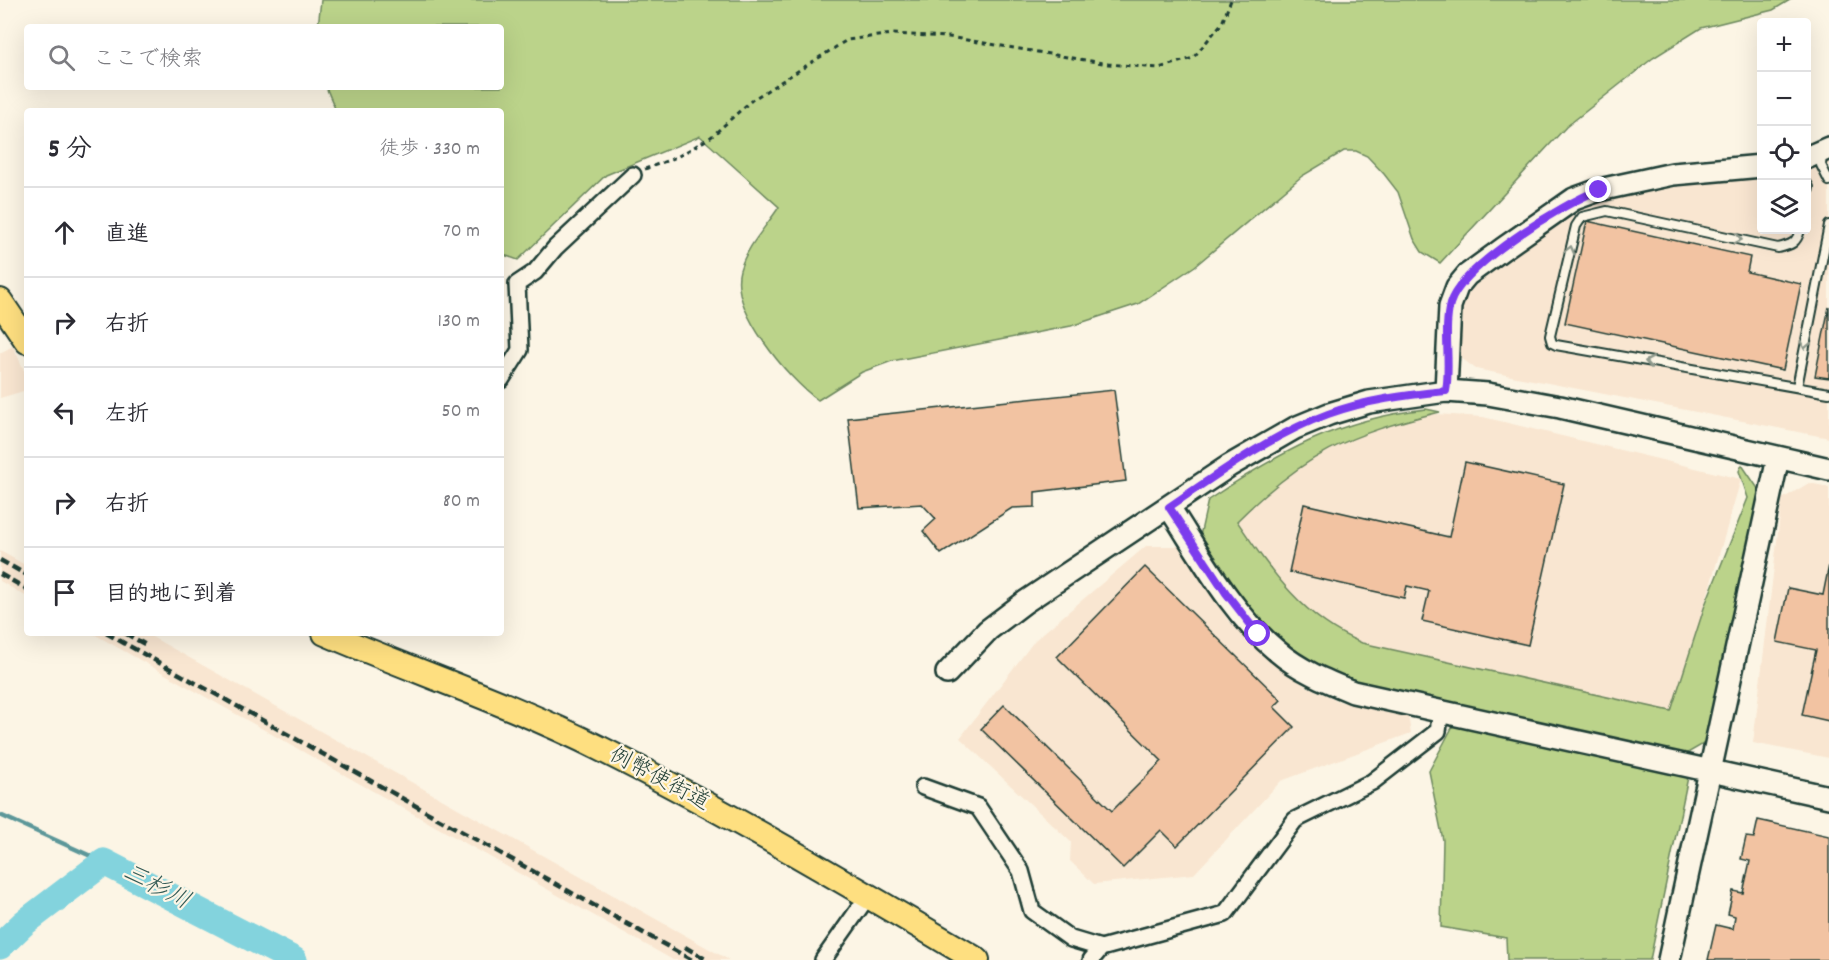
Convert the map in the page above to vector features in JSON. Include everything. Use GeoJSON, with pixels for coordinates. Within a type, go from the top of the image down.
{"type":"FeatureCollection","features":[{"type":"Feature","properties":{"kind":"main road"},"geometry":{"type":"LineString","coordinates":[[0,302],[24,337]]}},
{"type":"Feature","properties":{"kind":"main road","name":"例幣使街道"},"geometry":{"type":"LineString","coordinates":[[348,638],[600,748],[868,896],[977,960]]}},
{"type":"Feature","properties":{"kind":"street"},"geometry":{"type":"LineString","coordinates":[[1446,391],[1450,306],[1457,287],[1467,275],[1504,248],[1575,199],[1599,190],[1673,174],[1757,166]]}},
{"type":"Feature","properties":{"kind":"street"},"geometry":{"type":"LineString","coordinates":[[504,375],[520,350],[517,284],[535,272],[555,248],[633,175]]}},
{"type":"Feature","properties":{"kind":"street"},"geometry":{"type":"LineString","coordinates":[[947,673],[988,630],[1025,602],[1229,466],[1295,428],[1329,414],[1369,402],[1446,391],[1488,394],[1560,407],[1829,469]]}},
{"type":"Feature","properties":{"kind":"street"},"geometry":{"type":"LineString","coordinates":[[1669,960],[1778,458]]}},
{"type":"Feature","properties":{"kind":"street"},"geometry":{"type":"LineString","coordinates":[[1169,507],[1226,593],[1258,634],[1278,652],[1321,679],[1353,692],[1829,797]]}},
{"type":"Feature","properties":{"kind":"street"},"geometry":{"type":"LineString","coordinates":[[923,787],[978,807],[1021,871],[1032,910],[1071,939],[1096,954],[1225,914],[1295,820],[1372,782],[1438,731],[1441,711]]}},
{"type":"Feature","properties":{"kind":"street"},"geometry":{"type":"LineString","coordinates":[[823,960],[868,896]]}},
{"type":"Feature","properties":{"kind":"lane"},"geometry":{"type":"LineString","coordinates":[[1819,152],[1821,165],[1829,181]]}},
{"type":"Feature","properties":{"kind":"lane"},"geometry":{"type":"LineString","coordinates":[[1799,234],[1791,245],[1778,248],[1607,211],[1582,217],[1576,226],[1550,336],[1552,343],[1829,393]]}},
{"type":"Feature","properties":{"kind":"lane"},"geometry":{"type":"LineString","coordinates":[[1797,387],[1829,225]]}},
{"type":"Feature","properties":{"kind":"path"},"geometry":{"type":"LineString","coordinates":[[633,175],[664,160],[677,157],[711,137],[752,100],[847,40],[893,34],[949,37],[1108,64],[1159,68],[1193,58],[1222,23],[1231,0]]}},
{"type":"Feature","properties":{"kind":"shaded area"},"geometry":{"type":"Polygon","coordinates":[[[1829,161],[1829,438],[1476,369],[1461,358],[1460,312],[1465,295],[1477,280],[1572,213],[1598,201],[1683,185],[1757,177],[1757,234],[1811,234],[1811,169],[1829,161]]]}},
{"type":"Feature","properties":{"kind":"shaded area"},"geometry":{"type":"Polygon","coordinates":[[[13,346],[24,370],[24,391],[0,398],[0,353],[13,346]]]}},
{"type":"Feature","properties":{"kind":"shaded area"},"geometry":{"type":"Polygon","coordinates":[[[1421,413],[1483,417],[1741,479],[1672,717],[1354,643],[1312,621],[1230,523],[1284,470],[1344,436],[1421,413]]]}},
{"type":"Feature","properties":{"kind":"shaded area"},"geometry":{"type":"Polygon","coordinates":[[[1809,483],[1829,487],[1829,758],[1753,743],[1782,499],[1809,483]]]}},
{"type":"Feature","properties":{"kind":"shaded area"},"geometry":{"type":"Polygon","coordinates":[[[1146,546],[1179,546],[1228,620],[1266,658],[1304,685],[1341,702],[1408,715],[1411,733],[1281,781],[1194,874],[1094,884],[1070,861],[1071,842],[960,738],[1035,640],[1146,546]]]}},
{"type":"Feature","properties":{"kind":"shaded area"},"geometry":{"type":"Polygon","coordinates":[[[0,551],[24,564],[24,595],[0,581],[0,551]]]}},
{"type":"Feature","properties":{"kind":"shaded area"},"geometry":{"type":"Polygon","coordinates":[[[97,636],[150,636],[729,960],[673,960],[97,636]]]}},
{"type":"Feature","properties":{"kind":"green space"},"geometry":{"type":"Polygon","coordinates":[[[321,0],[1790,0],[1773,10],[1701,28],[1653,58],[1566,127],[1440,263],[1422,252],[1414,239],[1398,192],[1384,174],[1367,156],[1356,151],[1344,151],[1302,176],[1195,266],[1138,304],[1071,326],[892,361],[862,372],[818,400],[777,360],[764,342],[743,304],[739,286],[740,270],[747,253],[779,207],[700,136],[606,175],[518,260],[504,255],[504,108],[335,108],[327,90],[504,90],[504,24],[318,24],[321,0]]]}},
{"type":"Feature","properties":{"kind":"green space"},"geometry":{"type":"Polygon","coordinates":[[[1426,409],[1440,412],[1379,429],[1353,438],[1330,450],[1284,479],[1237,521],[1276,576],[1290,592],[1323,621],[1362,643],[1671,711],[1705,605],[1748,498],[1739,471],[1742,465],[1761,493],[1705,743],[1686,754],[1362,684],[1330,671],[1300,654],[1266,625],[1238,591],[1200,536],[1208,500],[1260,467],[1311,440],[1365,421],[1426,409]]]}},
{"type":"Feature","properties":{"kind":"green space"},"geometry":{"type":"Polygon","coordinates":[[[1454,724],[1688,777],[1650,960],[1507,960],[1506,938],[1441,927],[1443,840],[1429,771],[1454,724]]]}},
{"type":"Feature","properties":{"kind":"building"},"geometry":{"type":"Polygon","coordinates":[[[1587,221],[1750,257],[1747,272],[1801,284],[1783,370],[1565,323],[1587,221]]]}},
{"type":"Feature","properties":{"kind":"building"},"geometry":{"type":"Polygon","coordinates":[[[1829,307],[1829,378],[1815,376],[1829,307]]]}},
{"type":"Feature","properties":{"kind":"building"},"geometry":{"type":"Polygon","coordinates":[[[1114,390],[1126,481],[1035,492],[1035,507],[1012,508],[941,554],[923,531],[936,519],[922,504],[859,508],[848,418],[1114,390]]]}},
{"type":"Feature","properties":{"kind":"building"},"geometry":{"type":"Polygon","coordinates":[[[1465,462],[1564,484],[1528,645],[1422,621],[1429,591],[1407,586],[1404,598],[1289,572],[1304,504],[1449,537],[1465,462]]]}},
{"type":"Feature","properties":{"kind":"building"},"geometry":{"type":"Polygon","coordinates":[[[1829,565],[1829,721],[1802,715],[1816,650],[1777,642],[1788,588],[1823,595],[1829,565]]]}},
{"type":"Feature","properties":{"kind":"building"},"geometry":{"type":"Polygon","coordinates":[[[1145,567],[1281,700],[1274,707],[1294,727],[1177,846],[1161,830],[1123,868],[981,729],[1004,705],[1112,811],[1162,761],[1057,657],[1145,567]]]}},
{"type":"Feature","properties":{"kind":"building"},"geometry":{"type":"Polygon","coordinates":[[[1758,820],[1829,836],[1829,960],[1708,960],[1716,925],[1733,929],[1735,916],[1728,914],[1733,891],[1743,893],[1750,861],[1741,859],[1746,837],[1754,838],[1758,820]]]}},
{"type":"Feature","properties":{"kind":"waterway"},"geometry":{"type":"LineString","coordinates":[[0,815],[104,862]]}},
{"type":"Feature","properties":{"kind":"waterway","name":"三杉川"},"geometry":{"type":"LineString","coordinates":[[0,946],[24,923],[104,862],[294,960]]}},
{"type":"Feature","properties":{"kind":"railway"},"geometry":{"type":"LineString","coordinates":[[0,560],[24,573]]}},
{"type":"Feature","properties":{"kind":"railway"},"geometry":{"type":"LineString","coordinates":[[0,574],[24,587]]}},
{"type":"Feature","properties":{"kind":"railway"},"geometry":{"type":"LineString","coordinates":[[111,636],[692,960]]}},
{"type":"Feature","properties":{"kind":"railway"},"geometry":{"type":"LineString","coordinates":[[130,636],[146,645]]}},
{"type":"Feature","properties":{"kind":"railway"},"geometry":{"type":"LineString","coordinates":[[685,947],[707,960]]}},
{"type":"Feature","properties":{"kind":"route"},"geometry":{"type":"LineString","coordinates":[[1258,634],[1226,593],[1169,507],[1229,466],[1295,428],[1329,414],[1369,402],[1446,391],[1450,306],[1457,287],[1467,275],[1575,199],[1599,190]]}}]}
